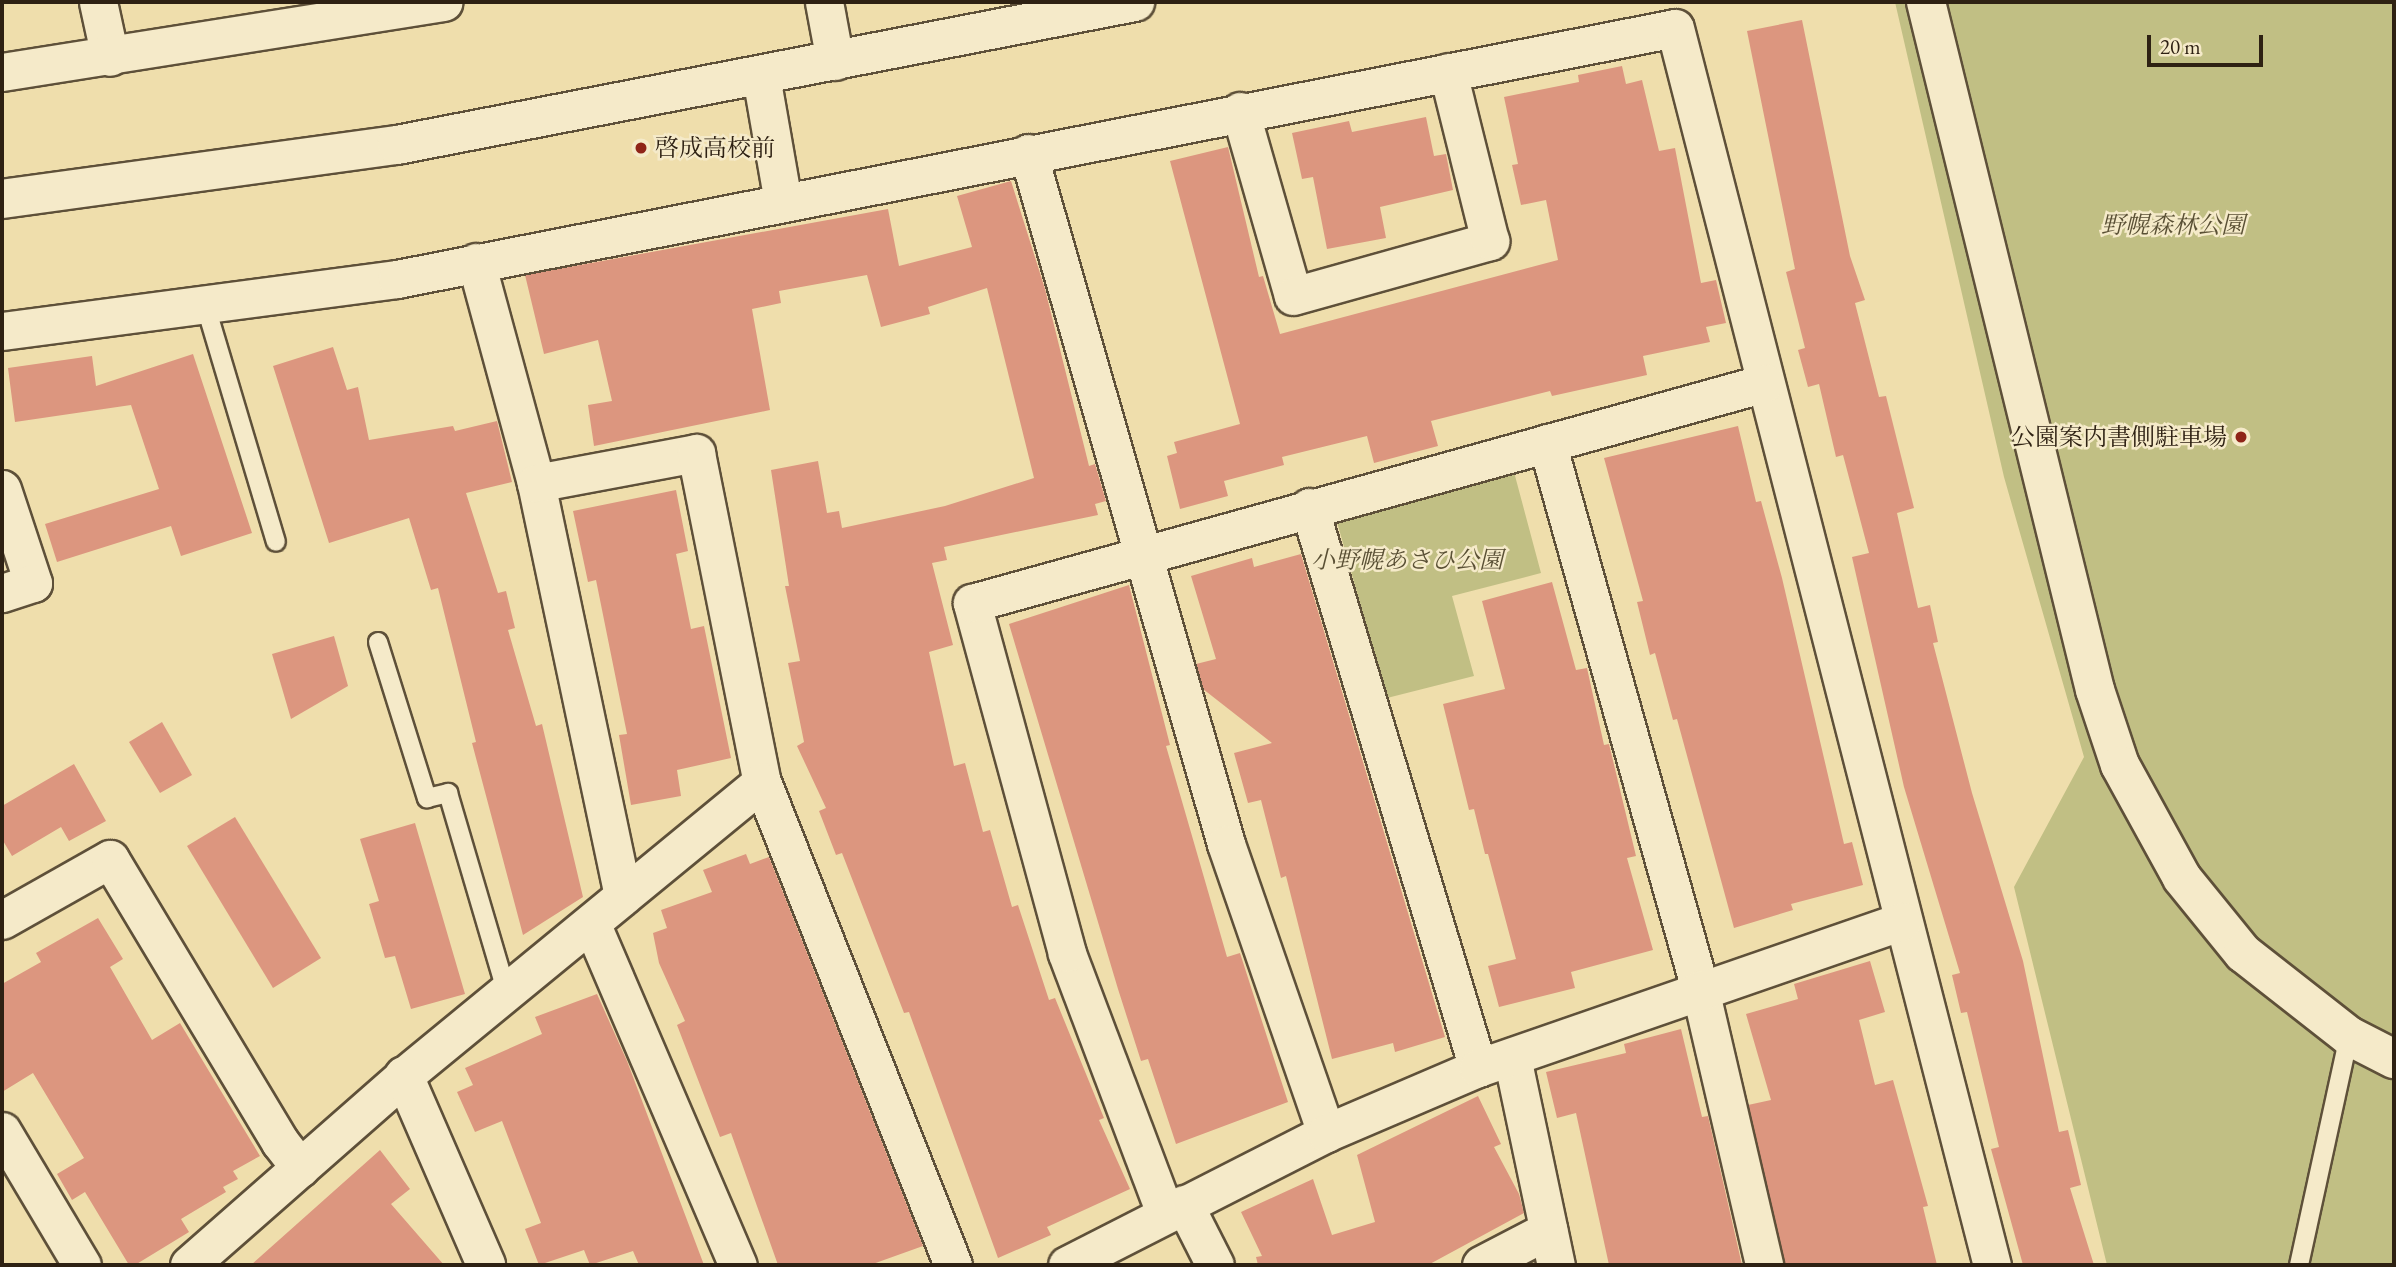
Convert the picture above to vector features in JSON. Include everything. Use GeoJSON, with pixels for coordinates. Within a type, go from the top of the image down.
{"type":"FeatureCollection","features":[{"type":"Feature","properties":{"kind":"street"},"geometry":{"type":"LineString","coordinates":[[98,2],[110,57]]}},
{"type":"Feature","properties":{"kind":"street"},"geometry":{"type":"LineString","coordinates":[[2,72],[110,57],[443,2]]}},
{"type":"Feature","properties":{"kind":"street"},"geometry":{"type":"LineString","coordinates":[[824,2],[835,61]]}},
{"type":"Feature","properties":{"kind":"street"},"geometry":{"type":"LineString","coordinates":[[2,199],[397,145],[1135,2]]}},
{"type":"Feature","properties":{"kind":"street"},"geometry":{"type":"LineString","coordinates":[[1926,2],[2095,690],[2120,765],[2182,878],[2243,953],[2349,1036],[2394,1059]]}},
{"type":"Feature","properties":{"kind":"street"},"geometry":{"type":"LineString","coordinates":[[2,331],[397,279],[1240,111],[1675,28],[1992,1265]]}},
{"type":"Feature","properties":{"kind":"street"},"geometry":{"type":"LineString","coordinates":[[1240,111],[1293,296],[1490,241],[1448,72]]}},
{"type":"Feature","properties":{"kind":"street"},"geometry":{"type":"LineString","coordinates":[[761,76],[783,202]]}},
{"type":"Feature","properties":{"kind":"street"},"geometry":{"type":"LineString","coordinates":[[1028,153],[1226,845],[1326,1133]]}},
{"type":"Feature","properties":{"kind":"street"},"geometry":{"type":"LineString","coordinates":[[476,262],[536,483],[623,896]]}},
{"type":"Feature","properties":{"kind":"street"},"geometry":{"type":"LineString","coordinates":[[1215,1265],[1174,1209],[1068,953],[972,603],[1765,383]]}},
{"type":"Feature","properties":{"kind":"street"},"geometry":{"type":"LineString","coordinates":[[1547,443],[1700,989],[1764,1265]]}},
{"type":"Feature","properties":{"kind":"street"},"geometry":{"type":"LineString","coordinates":[[536,483],[696,453],[762,782],[953,1265]]}},
{"type":"Feature","properties":{"kind":"street"},"geometry":{"type":"LineString","coordinates":[[2,489],[33,583],[2,593]]}},
{"type":"Feature","properties":{"kind":"street"},"geometry":{"type":"LineString","coordinates":[[1309,508],[1478,1068]]}},
{"type":"Feature","properties":{"kind":"street"},"geometry":{"type":"LineString","coordinates":[[189,1265],[404,1076],[592,925],[623,896],[762,782]]}},
{"type":"Feature","properties":{"kind":"street"},"geometry":{"type":"LineString","coordinates":[[2,920],[110,859],[280,1142],[300,1168]]}},
{"type":"Feature","properties":{"kind":"street"},"geometry":{"type":"LineString","coordinates":[[1068,1265],[1326,1133],[1478,1068],[1902,921]]}},
{"type":"Feature","properties":{"kind":"street"},"geometry":{"type":"LineString","coordinates":[[592,925],[738,1265]]}},
{"type":"Feature","properties":{"kind":"street"},"geometry":{"type":"LineString","coordinates":[[1512,1057],[1556,1265]]}},
{"type":"Feature","properties":{"kind":"street"},"geometry":{"type":"LineString","coordinates":[[404,1076],[486,1265]]}},
{"type":"Feature","properties":{"kind":"street"},"geometry":{"type":"LineString","coordinates":[[2,1131],[82,1265]]}},
{"type":"Feature","properties":{"kind":"street"},"geometry":{"type":"LineString","coordinates":[[1480,1265],[1548,1230]]}},
{"type":"Feature","properties":{"kind":"lane"},"geometry":{"type":"LineString","coordinates":[[205,304],[276,542]]}},
{"type":"Feature","properties":{"kind":"lane"},"geometry":{"type":"LineString","coordinates":[[378,642],[427,798],[449,793],[507,993]]}},
{"type":"Feature","properties":{"kind":"lane"},"geometry":{"type":"LineString","coordinates":[[2299,1265],[2349,1036]]}},
{"type":"Feature","properties":{"kind":"green space","name":"野幌森林公園"},"geometry":{"type":"Polygon","coordinates":[[[1895,2],[2394,2],[2394,1265],[2107,1265],[2014,887],[2084,757],[2004,477],[1895,2]]]}},
{"type":"Feature","properties":{"kind":"green space","name":"小野幌あさひ公園"},"geometry":{"type":"Polygon","coordinates":[[[1514,472],[1541,573],[1452,596],[1474,676],[1387,698],[1337,522],[1514,472]]]}},
{"type":"Feature","properties":{"kind":"building"},"geometry":{"type":"Polygon","coordinates":[[[1802,20],[1850,256],[1865,300],[1855,303],[1879,397],[1886,396],[1914,508],[1897,513],[1918,608],[1930,605],[1938,642],[1933,643],[1972,793],[2023,961],[2059,1132],[2068,1130],[2081,1185],[2070,1188],[2094,1265],[2023,1265],[1991,1149],[1999,1147],[1967,1012],[1961,1013],[1952,975],[1960,973],[1904,787],[1852,557],[1869,553],[1843,455],[1836,457],[1819,384],[1808,387],[1798,350],[1805,348],[1786,272],[1795,269],[1747,31],[1802,20]]]}},
{"type":"Feature","properties":{"kind":"building"},"geometry":{"type":"Polygon","coordinates":[[[1622,66],[1626,84],[1642,80],[1659,151],[1675,148],[1701,283],[1716,280],[1726,323],[1706,327],[1710,342],[1643,356],[1647,375],[1552,396],[1550,391],[1431,421],[1438,446],[1374,463],[1367,436],[1282,457],[1284,465],[1224,481],[1228,496],[1180,509],[1167,456],[1177,453],[1174,442],[1240,424],[1170,161],[1228,147],[1259,277],[1263,276],[1280,334],[1558,260],[1546,200],[1521,205],[1512,165],[1518,164],[1504,97],[1579,82],[1578,75],[1622,66]]]}},
{"type":"Feature","properties":{"kind":"building"},"geometry":{"type":"Polygon","coordinates":[[[1426,117],[1434,156],[1446,154],[1453,190],[1380,207],[1386,238],[1327,249],[1313,177],[1302,179],[1292,133],[1349,121],[1352,132],[1426,117]]]}},
{"type":"Feature","properties":{"kind":"building"},"geometry":{"type":"Polygon","coordinates":[[[1011,181],[1045,289],[1089,466],[1095,464],[1106,501],[1095,504],[1098,515],[944,547],[947,560],[932,563],[953,645],[929,652],[954,766],[965,763],[983,832],[990,830],[1012,907],[1018,905],[1049,1000],[1055,998],[1104,1118],[1099,1120],[1130,1189],[1047,1227],[1051,1235],[998,1258],[909,1012],[904,1013],[842,853],[836,855],[819,811],[826,808],[797,746],[804,742],[788,663],[800,661],[785,586],[789,586],[771,470],[818,461],[827,513],[839,511],[842,528],[945,506],[1034,478],[987,288],[928,307],[930,314],[881,327],[867,275],[779,291],[781,303],[752,309],[770,410],[594,446],[588,405],[612,401],[598,340],[544,354],[525,275],[888,209],[899,266],[972,247],[957,196],[1011,181]]]}},
{"type":"Feature","properties":{"kind":"building"},"geometry":{"type":"Polygon","coordinates":[[[333,347],[347,390],[358,387],[369,440],[453,426],[455,431],[497,421],[512,482],[466,493],[498,593],[506,591],[515,628],[508,630],[536,726],[542,724],[583,897],[523,935],[472,743],[476,742],[438,588],[431,590],[409,518],[329,543],[273,366],[333,347]]]}},
{"type":"Feature","properties":{"kind":"building"},"geometry":{"type":"Polygon","coordinates":[[[193,354],[252,533],[181,556],[171,526],[57,562],[45,524],[159,489],[131,405],[15,422],[8,368],[92,356],[96,386],[193,354]]]}},
{"type":"Feature","properties":{"kind":"building"},"geometry":{"type":"Polygon","coordinates":[[[1738,426],[1756,502],[1761,501],[1782,578],[1844,844],[1852,842],[1863,885],[1791,904],[1793,910],[1734,928],[1677,719],[1673,720],[1655,653],[1650,655],[1637,602],[1643,601],[1604,458],[1738,426]]]}},
{"type":"Feature","properties":{"kind":"building"},"geometry":{"type":"Polygon","coordinates":[[[676,490],[688,551],[676,554],[691,629],[704,626],[731,758],[677,770],[681,796],[631,805],[619,735],[627,734],[596,580],[588,582],[573,511],[676,490]]]}},
{"type":"Feature","properties":{"kind":"building"},"geometry":{"type":"Polygon","coordinates":[[[1301,554],[1445,1037],[1395,1052],[1393,1043],[1332,1059],[1286,876],[1281,878],[1261,800],[1248,803],[1234,753],[1272,743],[1203,689],[1196,664],[1216,659],[1191,576],[1252,558],[1254,567],[1301,554]]]}},
{"type":"Feature","properties":{"kind":"building"},"geometry":{"type":"Polygon","coordinates":[[[1552,582],[1576,670],[1587,668],[1604,745],[1609,744],[1636,856],[1627,858],[1653,950],[1571,972],[1575,988],[1499,1007],[1488,966],[1516,959],[1474,809],[1469,810],[1443,704],[1505,689],[1482,601],[1552,582]]]}},
{"type":"Feature","properties":{"kind":"building"},"geometry":{"type":"Polygon","coordinates":[[[1129,585],[1170,745],[1166,746],[1227,957],[1240,953],[1288,1102],[1176,1144],[1148,1059],[1141,1061],[1009,624],[1129,585]]]}},
{"type":"Feature","properties":{"kind":"building"},"geometry":{"type":"Polygon","coordinates":[[[334,636],[348,686],[291,719],[272,654],[334,636]]]}},
{"type":"Feature","properties":{"kind":"building"},"geometry":{"type":"Polygon","coordinates":[[[162,722],[192,775],[160,793],[129,742],[162,722]]]}},
{"type":"Feature","properties":{"kind":"building"},"geometry":{"type":"Polygon","coordinates":[[[74,764],[106,821],[69,841],[61,827],[12,856],[2,839],[2,806],[74,764]]]}},
{"type":"Feature","properties":{"kind":"building"},"geometry":{"type":"Polygon","coordinates":[[[235,817],[321,958],[273,988],[187,846],[235,817]]]}},
{"type":"Feature","properties":{"kind":"building"},"geometry":{"type":"Polygon","coordinates":[[[415,823],[465,994],[411,1009],[395,956],[385,958],[369,904],[379,901],[360,839],[415,823]]]}},
{"type":"Feature","properties":{"kind":"building"},"geometry":{"type":"Polygon","coordinates":[[[746,854],[750,864],[769,857],[923,1246],[870,1265],[778,1265],[731,1133],[720,1137],[677,1025],[685,1021],[659,963],[653,933],[667,928],[661,910],[712,892],[703,870],[746,854]]]}},
{"type":"Feature","properties":{"kind":"building"},"geometry":{"type":"Polygon","coordinates":[[[98,918],[123,959],[110,967],[152,1040],[180,1023],[260,1156],[233,1171],[238,1179],[223,1187],[226,1192],[181,1219],[189,1232],[135,1265],[129,1265],[85,1192],[72,1200],[57,1174],[84,1158],[33,1073],[2,1092],[2,984],[41,962],[36,953],[98,918]]]}},
{"type":"Feature","properties":{"kind":"building"},"geometry":{"type":"Polygon","coordinates":[[[1870,961],[1885,1012],[1859,1020],[1875,1085],[1893,1080],[1928,1206],[1923,1207],[1937,1265],[1784,1265],[1748,1105],[1771,1100],[1746,1014],[1798,999],[1794,984],[1870,961]]]}},
{"type":"Feature","properties":{"kind":"building"},"geometry":{"type":"Polygon","coordinates":[[[597,994],[627,1061],[704,1265],[639,1265],[633,1251],[590,1265],[584,1250],[539,1265],[525,1229],[541,1223],[502,1121],[475,1132],[457,1092],[473,1085],[465,1068],[542,1034],[535,1017],[597,994]]]}},
{"type":"Feature","properties":{"kind":"building"},"geometry":{"type":"Polygon","coordinates":[[[1681,1029],[1702,1117],[1708,1116],[1742,1265],[1609,1265],[1576,1113],[1557,1118],[1546,1072],[1626,1053],[1624,1044],[1681,1029]]]}},
{"type":"Feature","properties":{"kind":"building"},"geometry":{"type":"Polygon","coordinates":[[[1478,1096],[1501,1144],[1494,1147],[1519,1194],[1524,1213],[1428,1265],[1258,1265],[1256,1257],[1262,1256],[1241,1212],[1313,1179],[1332,1235],[1375,1222],[1357,1155],[1478,1096]]]}},
{"type":"Feature","properties":{"kind":"building"},"geometry":{"type":"Polygon","coordinates":[[[380,1150],[410,1189],[391,1204],[444,1265],[251,1265],[380,1150]]]}},
{"type":"Feature","properties":{"kind":"place","name":"啓成高校前"},"geometry":{"type":"Point","coordinates":[641,148]}},
{"type":"Feature","properties":{"kind":"place","name":"公園案内書側駐車場"},"geometry":{"type":"Point","coordinates":[2241,437]}}]}
